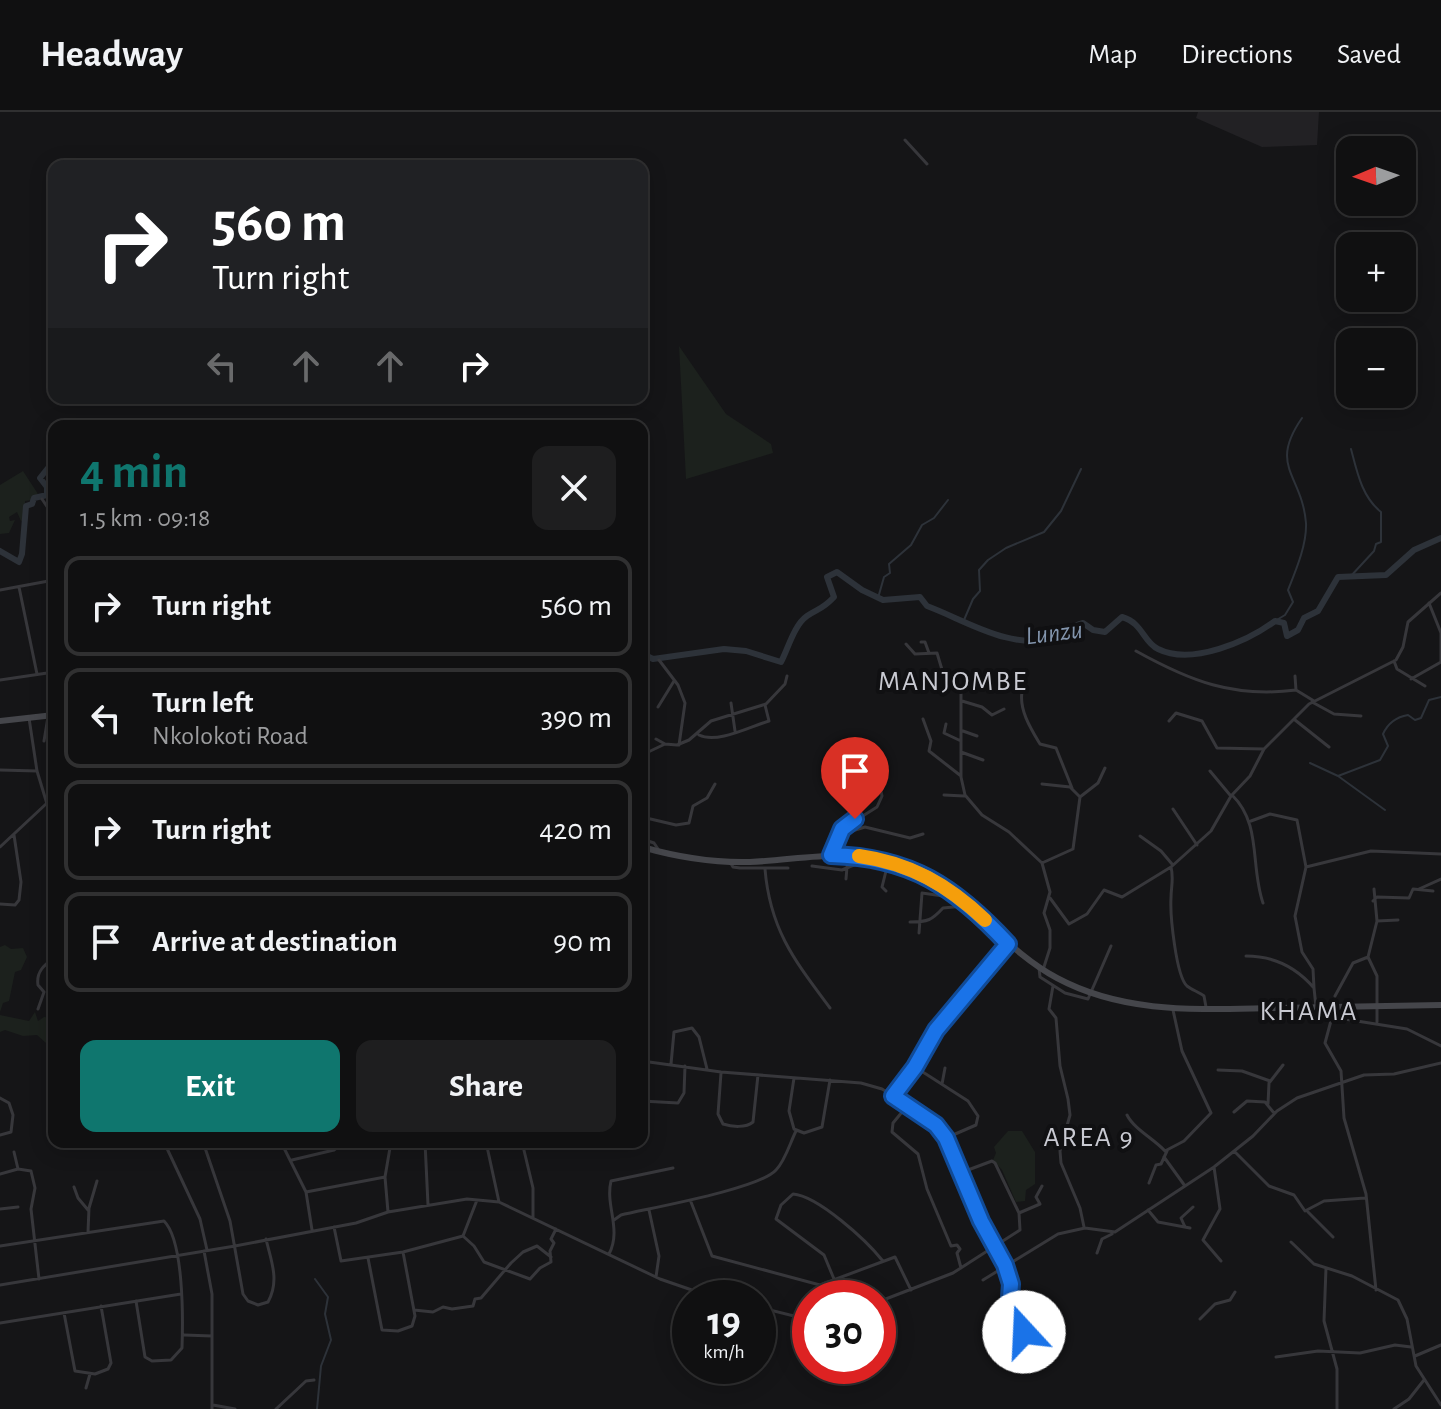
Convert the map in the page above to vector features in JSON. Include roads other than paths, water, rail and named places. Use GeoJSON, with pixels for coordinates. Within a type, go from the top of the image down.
{"type":"FeatureCollection","features":[{"type":"Feature","properties":{"kind":"main road"},"geometry":{"type":"LineString","coordinates":[[0,721],[48,718]]}},
{"type":"Feature","properties":{"kind":"main road"},"geometry":{"type":"LineString","coordinates":[[648,849],[730,862],[831,855],[875,858],[920,872],[972,907],[1008,944],[1041,969],[1092,994],[1124,1003],[1173,1010],[1441,1005]]}},
{"type":"Feature","properties":{"kind":"street"},"geometry":{"type":"LineString","coordinates":[[905,140],[927,164]]}},
{"type":"Feature","properties":{"kind":"street"},"geometry":{"type":"LineString","coordinates":[[42,499],[48,508]]}},
{"type":"Feature","properties":{"kind":"street"},"geometry":{"type":"LineString","coordinates":[[0,590],[48,581]]}},
{"type":"Feature","properties":{"kind":"street"},"geometry":{"type":"LineString","coordinates":[[19,587],[37,674]]}},
{"type":"Feature","properties":{"kind":"street"},"geometry":{"type":"LineString","coordinates":[[906,644],[915,654],[937,653],[943,673],[955,682],[962,701],[961,776],[965,796],[982,815],[1009,832],[1042,863],[1049,897],[1069,924],[1087,914],[1104,890],[1122,897],[1171,866],[1197,845],[1211,831],[1232,795],[1250,776],[1264,749],[1313,702],[1360,680],[1380,665],[1394,661],[1403,647],[1408,622],[1441,593]]}},
{"type":"Feature","properties":{"kind":"street"},"geometry":{"type":"LineString","coordinates":[[1411,679],[1441,662],[1441,633],[1429,603]]}},
{"type":"Feature","properties":{"kind":"street"},"geometry":{"type":"LineString","coordinates":[[921,642],[925,642],[929,653]]}},
{"type":"Feature","properties":{"kind":"street"},"geometry":{"type":"LineString","coordinates":[[1136,651],[1180,675],[1225,690],[1270,694],[1296,690],[1334,714],[1361,716]]}},
{"type":"Feature","properties":{"kind":"street"},"geometry":{"type":"LineString","coordinates":[[659,660],[685,703],[679,745]]}},
{"type":"Feature","properties":{"kind":"street"},"geometry":{"type":"LineString","coordinates":[[1394,661],[1397,669],[1425,686]]}},
{"type":"Feature","properties":{"kind":"street"},"geometry":{"type":"LineString","coordinates":[[0,680],[48,673]]}},
{"type":"Feature","properties":{"kind":"street"},"geometry":{"type":"LineString","coordinates":[[656,739],[665,744],[679,745],[699,735],[708,723],[765,704],[785,684],[787,676]]}},
{"type":"Feature","properties":{"kind":"street"},"geometry":{"type":"LineString","coordinates":[[1295,676],[1296,690]]}},
{"type":"Feature","properties":{"kind":"street"},"geometry":{"type":"LineString","coordinates":[[658,707],[674,681]]}},
{"type":"Feature","properties":{"kind":"street"},"geometry":{"type":"LineString","coordinates":[[1022,692],[1022,706],[1034,734],[1040,744],[1056,748],[1072,788],[1080,797]]}},
{"type":"Feature","properties":{"kind":"street"},"geometry":{"type":"LineString","coordinates":[[962,701],[982,707],[992,715],[1004,709]]}},
{"type":"Feature","properties":{"kind":"street"},"geometry":{"type":"LineString","coordinates":[[731,703],[735,731]]}},
{"type":"Feature","properties":{"kind":"street"},"geometry":{"type":"LineString","coordinates":[[699,735],[709,740],[769,721],[765,704]]}},
{"type":"Feature","properties":{"kind":"street"},"geometry":{"type":"LineString","coordinates":[[1169,721],[1176,713],[1202,721],[1217,748],[1264,749]]}},
{"type":"Feature","properties":{"kind":"street"},"geometry":{"type":"LineString","coordinates":[[29,718],[37,771],[48,810]]}},
{"type":"Feature","properties":{"kind":"street"},"geometry":{"type":"LineString","coordinates":[[923,719],[931,741],[929,751],[961,776]]}},
{"type":"Feature","properties":{"kind":"street"},"geometry":{"type":"LineString","coordinates":[[1295,720],[1329,747]]}},
{"type":"Feature","properties":{"kind":"street"},"geometry":{"type":"LineString","coordinates":[[946,724],[944,733],[961,741]]}},
{"type":"Feature","properties":{"kind":"street"},"geometry":{"type":"LineString","coordinates":[[44,741],[48,728]]}},
{"type":"Feature","properties":{"kind":"street"},"geometry":{"type":"LineString","coordinates":[[963,731],[977,736]]}},
{"type":"Feature","properties":{"kind":"street"},"geometry":{"type":"LineString","coordinates":[[648,752],[665,744]]}},
{"type":"Feature","properties":{"kind":"street"},"geometry":{"type":"LineString","coordinates":[[961,752],[983,760]]}},
{"type":"Feature","properties":{"kind":"street"},"geometry":{"type":"LineString","coordinates":[[831,855],[839,835],[847,825],[877,807],[882,791],[861,767],[848,760],[837,772]]}},
{"type":"Feature","properties":{"kind":"street"},"geometry":{"type":"LineString","coordinates":[[1042,863],[1073,849],[1080,797],[1098,783],[1105,768]]}},
{"type":"Feature","properties":{"kind":"street"},"geometry":{"type":"LineString","coordinates":[[0,770],[37,771]]}},
{"type":"Feature","properties":{"kind":"street"},"geometry":{"type":"LineString","coordinates":[[1210,771],[1251,821],[1255,872],[1263,903]]}},
{"type":"Feature","properties":{"kind":"street"},"geometry":{"type":"LineString","coordinates":[[648,818],[676,825],[689,823],[693,806],[707,798],[715,784]]}},
{"type":"Feature","properties":{"kind":"street"},"geometry":{"type":"LineString","coordinates":[[1042,784],[1072,788]]}},
{"type":"Feature","properties":{"kind":"street"},"geometry":{"type":"LineString","coordinates":[[944,795],[965,796]]}},
{"type":"Feature","properties":{"kind":"street"},"geometry":{"type":"LineString","coordinates":[[0,847],[46,804]]}},
{"type":"Feature","properties":{"kind":"street"},"geometry":{"type":"LineString","coordinates":[[1173,809],[1197,845]]}},
{"type":"Feature","properties":{"kind":"street"},"geometry":{"type":"LineString","coordinates":[[1251,821],[1270,814],[1296,819],[1306,867],[1295,916],[1302,952],[1313,969],[1316,1007]]}},
{"type":"Feature","properties":{"kind":"street"},"geometry":{"type":"LineString","coordinates":[[839,835],[865,827],[910,838],[923,834]]}},
{"type":"Feature","properties":{"kind":"street"},"geometry":{"type":"LineString","coordinates":[[0,904],[15,905],[21,893],[14,835]]}},
{"type":"Feature","properties":{"kind":"street"},"geometry":{"type":"LineString","coordinates":[[1140,836],[1161,851],[1171,866],[1174,879],[1172,928],[1184,982],[1204,996],[1206,1009]]}},
{"type":"Feature","properties":{"kind":"street"},"geometry":{"type":"LineString","coordinates":[[648,841],[654,843],[660,852]]}},
{"type":"Feature","properties":{"kind":"street"},"geometry":{"type":"LineString","coordinates":[[1306,867],[1371,851],[1441,854]]}},
{"type":"Feature","properties":{"kind":"street"},"geometry":{"type":"LineString","coordinates":[[812,866],[842,870],[875,858],[887,867],[882,887],[886,891]]}},
{"type":"Feature","properties":{"kind":"street"},"geometry":{"type":"LineString","coordinates":[[730,862],[733,867],[788,868]]}},
{"type":"Feature","properties":{"kind":"street"},"geometry":{"type":"LineString","coordinates":[[846,879],[847,866]]}},
{"type":"Feature","properties":{"kind":"street"},"geometry":{"type":"LineString","coordinates":[[765,869],[775,926],[794,961],[830,1008]]}},
{"type":"Feature","properties":{"kind":"street"},"geometry":{"type":"LineString","coordinates":[[1419,889],[1441,879]]}},
{"type":"Feature","properties":{"kind":"street"},"geometry":{"type":"LineString","coordinates":[[1374,889],[1373,901],[1380,920],[1368,957],[1377,972],[1377,1022]]}},
{"type":"Feature","properties":{"kind":"street"},"geometry":{"type":"LineString","coordinates":[[1373,901],[1377,897],[1409,898],[1413,889],[1433,891]]}},
{"type":"Feature","properties":{"kind":"street"},"geometry":{"type":"LineString","coordinates":[[919,933],[922,893],[959,897]]}},
{"type":"Feature","properties":{"kind":"street"},"geometry":{"type":"LineString","coordinates":[[1049,897],[1044,913],[1050,930],[1050,948],[1040,977],[1053,986],[1087,999],[1092,994],[1111,946]]}},
{"type":"Feature","properties":{"kind":"street"},"geometry":{"type":"LineString","coordinates":[[910,922],[936,917],[943,908],[972,907]]}},
{"type":"Feature","properties":{"kind":"street"},"geometry":{"type":"LineString","coordinates":[[1380,920],[1398,920]]}},
{"type":"Feature","properties":{"kind":"street"},"geometry":{"type":"LineString","coordinates":[[893,1096],[915,1067],[936,1030],[1008,944]]}},
{"type":"Feature","properties":{"kind":"street"},"geometry":{"type":"LineString","coordinates":[[1246,956],[1281,962],[1314,988]]}},
{"type":"Feature","properties":{"kind":"street"},"geometry":{"type":"LineString","coordinates":[[1335,996],[1353,963],[1368,957]]}},
{"type":"Feature","properties":{"kind":"street"},"geometry":{"type":"LineString","coordinates":[[38,1009],[44,992],[38,985],[39,975],[48,961]]}},
{"type":"Feature","properties":{"kind":"street"},"geometry":{"type":"LineString","coordinates":[[1053,986],[1049,1009],[1056,1018],[1060,1066],[1070,1115],[1060,1151],[1061,1163],[1085,1228]]}},
{"type":"Feature","properties":{"kind":"street"},"geometry":{"type":"LineString","coordinates":[[1346,1018],[1347,1007]]}},
{"type":"Feature","properties":{"kind":"street"},"geometry":{"type":"LineString","coordinates":[[1149,1183],[1156,1165],[1167,1151],[1194,1132],[1211,1111],[1182,1051],[1173,1010]]}},
{"type":"Feature","properties":{"kind":"street"},"geometry":{"type":"LineString","coordinates":[[1376,1290],[1366,1198],[1344,1118],[1341,1071],[1325,1040],[1330,1019],[1377,1022],[1420,1033],[1441,1046]]}},
{"type":"Feature","properties":{"kind":"street"},"geometry":{"type":"LineString","coordinates":[[671,1064],[674,1032],[690,1027],[697,1033],[707,1069]]}},
{"type":"Feature","properties":{"kind":"street"},"geometry":{"type":"LineString","coordinates":[[648,1062],[721,1072],[871,1085],[936,1125],[946,1138],[1005,1265],[1011,1284],[1010,1298],[1024,1334],[1032,1338]]}},
{"type":"Feature","properties":{"kind":"street"},"geometry":{"type":"LineString","coordinates":[[1097,1253],[1102,1239],[1214,1167],[1274,1113],[1309,1092],[1364,1075],[1394,1074],[1441,1063]]}},
{"type":"Feature","properties":{"kind":"street"},"geometry":{"type":"LineString","coordinates":[[1274,1113],[1268,1104],[1270,1081],[1283,1065]]}},
{"type":"Feature","properties":{"kind":"street"},"geometry":{"type":"LineString","coordinates":[[648,1101],[678,1103],[684,1093],[685,1066]]}},
{"type":"Feature","properties":{"kind":"street"},"geometry":{"type":"LineString","coordinates":[[915,1067],[968,1101],[978,1122],[972,1128],[946,1138]]}},
{"type":"Feature","properties":{"kind":"street"},"geometry":{"type":"LineString","coordinates":[[942,1084],[945,1068]]}},
{"type":"Feature","properties":{"kind":"street"},"geometry":{"type":"LineString","coordinates":[[1218,1070],[1242,1071],[1270,1081]]}},
{"type":"Feature","properties":{"kind":"street"},"geometry":{"type":"LineString","coordinates":[[721,1072],[718,1114],[723,1124],[731,1126],[753,1122],[758,1075]]}},
{"type":"Feature","properties":{"kind":"street"},"geometry":{"type":"LineString","coordinates":[[794,1078],[789,1111],[790,1122],[796,1131]]}},
{"type":"Feature","properties":{"kind":"street"},"geometry":{"type":"LineString","coordinates":[[796,1131],[814,1132],[822,1127],[830,1080]]}},
{"type":"Feature","properties":{"kind":"street"},"geometry":{"type":"LineString","coordinates":[[0,1098],[11,1107],[13,1123],[11,1132],[0,1135]]}},
{"type":"Feature","properties":{"kind":"street"},"geometry":{"type":"LineString","coordinates":[[1234,1112],[1247,1101],[1268,1104]]}},
{"type":"Feature","properties":{"kind":"street"},"geometry":{"type":"LineString","coordinates":[[908,1105],[893,1123],[892,1132],[918,1154],[937,1216],[951,1246],[957,1245],[960,1249],[957,1253],[961,1268]]}},
{"type":"Feature","properties":{"kind":"street"},"geometry":{"type":"LineString","coordinates":[[1127,1115],[1132,1124],[1167,1151]]}},
{"type":"Feature","properties":{"kind":"street"},"geometry":{"type":"LineString","coordinates":[[614,1220],[621,1215],[691,1202],[767,1177],[779,1167],[796,1131]]}},
{"type":"Feature","properties":{"kind":"street"},"geometry":{"type":"LineString","coordinates":[[167,1148],[200,1219],[206,1251],[211,1285],[213,1407],[235,1409]]}},
{"type":"Feature","properties":{"kind":"street"},"geometry":{"type":"LineString","coordinates":[[205,1148],[219,1184],[245,1298],[251,1303],[265,1304],[271,1297],[275,1280],[266,1239]]}},
{"type":"Feature","properties":{"kind":"street"},"geometry":{"type":"LineString","coordinates":[[285,1148],[306,1192],[312,1230]]}},
{"type":"Feature","properties":{"kind":"street"},"geometry":{"type":"LineString","coordinates":[[292,1160],[336,1148]]}},
{"type":"Feature","properties":{"kind":"street"},"geometry":{"type":"LineString","coordinates":[[388,1212],[385,1177],[390,1148]]}},
{"type":"Feature","properties":{"kind":"street"},"geometry":{"type":"LineString","coordinates":[[425,1148],[428,1205]]}},
{"type":"Feature","properties":{"kind":"street"},"geometry":{"type":"LineString","coordinates":[[487,1148],[499,1202]]}},
{"type":"Feature","properties":{"kind":"street"},"geometry":{"type":"LineString","coordinates":[[523,1148],[533,1188],[532,1218]]}},
{"type":"Feature","properties":{"kind":"street"},"geometry":{"type":"LineString","coordinates":[[1234,1151],[1269,1186],[1294,1195],[1333,1237]]}},
{"type":"Feature","properties":{"kind":"street"},"geometry":{"type":"LineString","coordinates":[[14,1152],[18,1169]]}},
{"type":"Feature","properties":{"kind":"street"},"geometry":{"type":"LineString","coordinates":[[1164,1157],[1186,1186]]}},
{"type":"Feature","properties":{"kind":"street"},"geometry":{"type":"LineString","coordinates":[[896,1295],[961,1268],[1020,1230],[1019,1213],[995,1163],[992,1161],[960,1173]]}},
{"type":"Feature","properties":{"kind":"street"},"geometry":{"type":"LineString","coordinates":[[1214,1167],[1220,1209],[1203,1240],[1221,1261]]}},
{"type":"Feature","properties":{"kind":"street"},"geometry":{"type":"LineString","coordinates":[[609,1254],[615,1237],[611,1181],[673,1168]]}},
{"type":"Feature","properties":{"kind":"street"},"geometry":{"type":"LineString","coordinates":[[0,1174],[18,1169],[31,1171],[35,1188],[31,1209],[33,1242],[39,1279]]}},
{"type":"Feature","properties":{"kind":"street"},"geometry":{"type":"LineString","coordinates":[[306,1192],[385,1177]]}},
{"type":"Feature","properties":{"kind":"street"},"geometry":{"type":"LineString","coordinates":[[88,1232],[89,1211],[97,1181]]}},
{"type":"Feature","properties":{"kind":"street"},"geometry":{"type":"LineString","coordinates":[[1019,1213],[1040,1204],[1036,1197],[1042,1186]]}},
{"type":"Feature","properties":{"kind":"street"},"geometry":{"type":"LineString","coordinates":[[74,1187],[78,1198],[89,1211]]}},
{"type":"Feature","properties":{"kind":"street"},"geometry":{"type":"LineString","coordinates":[[883,1261],[868,1243],[824,1208],[793,1194],[781,1205],[776,1219],[824,1255],[834,1279],[883,1261],[898,1259],[911,1290]]}},
{"type":"Feature","properties":{"kind":"street"},"geometry":{"type":"LineString","coordinates":[[1308,1212],[1324,1201],[1366,1198]]}},
{"type":"Feature","properties":{"kind":"street"},"geometry":{"type":"LineString","coordinates":[[463,1236],[477,1200]]}},
{"type":"Feature","properties":{"kind":"street"},"geometry":{"type":"LineString","coordinates":[[0,1285],[235,1246],[334,1227],[388,1212],[477,1200],[499,1202],[672,1283]]}},
{"type":"Feature","properties":{"kind":"street"},"geometry":{"type":"LineString","coordinates":[[691,1202],[712,1256],[801,1280]]}},
{"type":"Feature","properties":{"kind":"street"},"geometry":{"type":"LineString","coordinates":[[0,1209],[18,1207]]}},
{"type":"Feature","properties":{"kind":"street"},"geometry":{"type":"LineString","coordinates":[[1148,1210],[1158,1222],[1188,1228],[1181,1218],[1193,1207]]}},
{"type":"Feature","properties":{"kind":"street"},"geometry":{"type":"LineString","coordinates":[[648,1209],[658,1249],[656,1277]]}},
{"type":"Feature","properties":{"kind":"street"},"geometry":{"type":"LineString","coordinates":[[0,1246],[164,1221],[169,1227],[176,1256],[181,1294],[181,1350],[171,1360],[147,1358],[136,1301]]}},
{"type":"Feature","properties":{"kind":"street"},"geometry":{"type":"LineString","coordinates":[[334,1227],[339,1259],[347,1262],[403,1252],[463,1236]]}},
{"type":"Feature","properties":{"kind":"street"},"geometry":{"type":"LineString","coordinates":[[983,1280],[1058,1234],[1085,1228],[1115,1232]]}},
{"type":"Feature","properties":{"kind":"street"},"geometry":{"type":"LineString","coordinates":[[463,1236],[484,1262],[523,1279],[530,1279],[551,1262],[554,1243],[551,1239],[556,1229]]}},
{"type":"Feature","properties":{"kind":"street"},"geometry":{"type":"LineString","coordinates":[[1291,1242],[1314,1264],[1352,1276],[1395,1298],[1409,1325],[1413,1357],[1441,1405]]}},
{"type":"Feature","properties":{"kind":"street"},"geometry":{"type":"LineString","coordinates":[[414,1310],[433,1312],[443,1307],[473,1306],[475,1299],[481,1298],[523,1252],[537,1246],[551,1257]]}},
{"type":"Feature","properties":{"kind":"street"},"geometry":{"type":"LineString","coordinates":[[368,1258],[382,1330],[386,1332],[409,1328],[414,1322],[403,1252]]}},
{"type":"Feature","properties":{"kind":"street"},"geometry":{"type":"LineString","coordinates":[[1326,1268],[1324,1321],[1338,1374],[1337,1409]]}},
{"type":"Feature","properties":{"kind":"street"},"geometry":{"type":"LineString","coordinates":[[1200,1319],[1215,1304],[1230,1300],[1235,1292]]}},
{"type":"Feature","properties":{"kind":"street"},"geometry":{"type":"LineString","coordinates":[[0,1323],[181,1294]]}},
{"type":"Feature","properties":{"kind":"street"},"geometry":{"type":"LineString","coordinates":[[987,1315],[1010,1298]]}},
{"type":"Feature","properties":{"kind":"street"},"geometry":{"type":"LineString","coordinates":[[64,1313],[75,1371],[90,1374],[104,1372],[111,1363],[101,1306]]}},
{"type":"Feature","properties":{"kind":"street"},"geometry":{"type":"LineString","coordinates":[[1006,1343],[1024,1334]]}},
{"type":"Feature","properties":{"kind":"street"},"geometry":{"type":"LineString","coordinates":[[182,1335],[212,1336]]}},
{"type":"Feature","properties":{"kind":"street"},"geometry":{"type":"LineString","coordinates":[[1276,1357],[1360,1353],[1395,1345],[1411,1347]]}},
{"type":"Feature","properties":{"kind":"street"},"geometry":{"type":"LineString","coordinates":[[1413,1357],[1441,1345]]}},
{"type":"Feature","properties":{"kind":"street"},"geometry":{"type":"LineString","coordinates":[[86,1388],[90,1374]]}},
{"type":"Feature","properties":{"kind":"street"},"geometry":{"type":"LineString","coordinates":[[276,1409],[306,1381],[314,1380]]}},
{"type":"Feature","properties":{"kind":"street"},"geometry":{"type":"LineString","coordinates":[[1394,1409],[1409,1399],[1424,1380]]}},
{"type":"Feature","properties":{"kind":"waterway"},"geometry":{"type":"LineString","coordinates":[[1275,621],[1285,615],[1293,602],[1288,590],[1305,540],[1303,506],[1287,460],[1292,435],[1302,418]]}},
{"type":"Feature","properties":{"kind":"waterway"},"geometry":{"type":"LineString","coordinates":[[1350,577],[1374,551],[1376,544],[1381,542],[1381,512],[1365,492],[1351,449]]}},
{"type":"Feature","properties":{"kind":"waterway","name":"Lunzu"},"geometry":{"type":"LineString","coordinates":[[0,551],[19,562],[26,506],[32,504],[34,498],[47,495],[47,487],[40,478],[48,468]]}},
{"type":"Feature","properties":{"kind":"waterway"},"geometry":{"type":"LineString","coordinates":[[964,620],[980,591],[979,570],[1006,548],[1044,532],[1061,511],[1081,469]]}},
{"type":"Feature","properties":{"kind":"waterway"},"geometry":{"type":"LineString","coordinates":[[878,598],[884,577],[890,573],[889,564],[911,545],[922,525],[934,518],[948,500]]}},
{"type":"Feature","properties":{"kind":"waterway","name":"Lunzu"},"geometry":{"type":"LineString","coordinates":[[648,656],[653,659],[724,649],[746,651],[781,662],[802,620],[834,597],[827,577],[837,572],[883,600],[920,597],[927,606],[1006,637],[1039,641],[1083,623],[1093,630],[1105,632],[1122,617],[1139,628],[1158,649],[1187,655],[1203,653],[1235,643],[1275,621],[1284,623],[1287,636],[1298,630],[1304,618],[1318,611],[1338,577],[1386,575],[1414,550],[1441,538]]}},
{"type":"Feature","properties":{"kind":"waterway"},"geometry":{"type":"LineString","coordinates":[[1338,776],[1380,760],[1388,746],[1383,734],[1390,724],[1408,715],[1415,720],[1421,718],[1429,700],[1441,697]]}},
{"type":"Feature","properties":{"kind":"waterway"},"geometry":{"type":"LineString","coordinates":[[1310,763],[1338,776],[1385,810]]}},
{"type":"Feature","properties":{"kind":"waterway"},"geometry":{"type":"LineString","coordinates":[[315,1279],[328,1297],[325,1314],[331,1340],[321,1366],[317,1409]]}},
{"type":"Feature","properties":{"kind":"district","name":"MANJOMBE"},"geometry":{"type":"Point","coordinates":[953,680]}},
{"type":"Feature","properties":{"kind":"district","name":"KHAMA"},"geometry":{"type":"Point","coordinates":[1309,1010]}},
{"type":"Feature","properties":{"kind":"district","name":"AREA 9"},"geometry":{"type":"Point","coordinates":[1089,1136]}}]}
